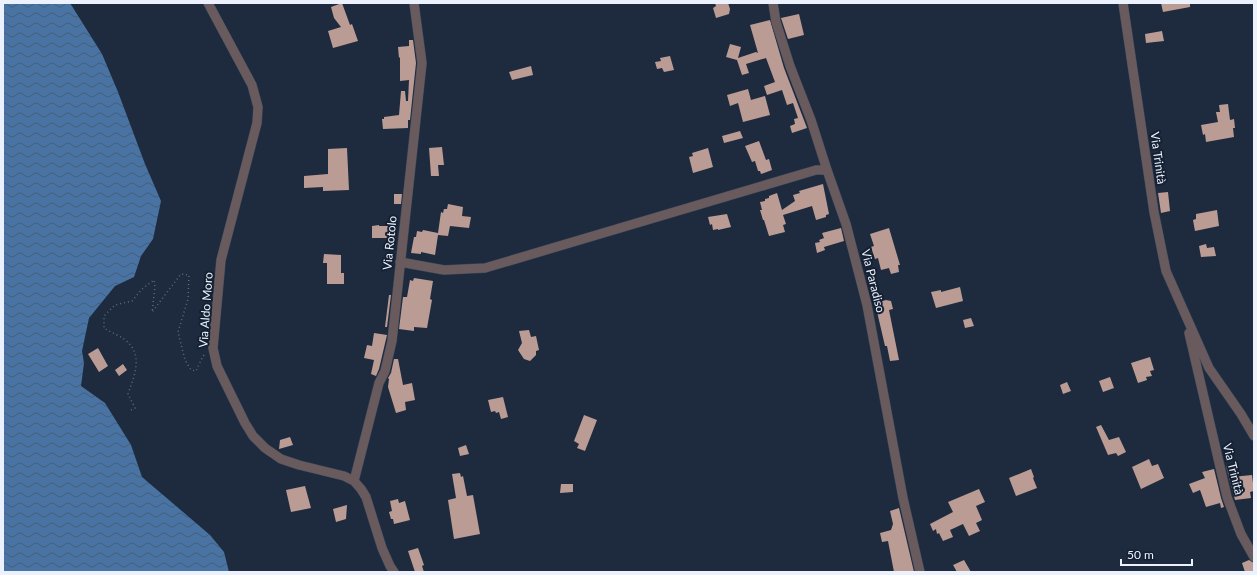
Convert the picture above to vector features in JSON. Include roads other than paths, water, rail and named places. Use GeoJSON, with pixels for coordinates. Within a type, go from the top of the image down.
{"type":"FeatureCollection","features":[{"type":"Feature","properties":{"kind":"street","name":"Via Aldo Moro"},"geometry":{"type":"LineString","coordinates":[[208,3],[252,85],[258,107],[257,123],[222,260],[213,348],[217,366],[245,423],[253,436],[265,448],[281,459],[344,476],[354,481]]}},
{"type":"Feature","properties":{"kind":"street","name":"Via Rotolo"},"geometry":{"type":"LineString","coordinates":[[354,481],[378,383],[385,371],[392,341],[422,63],[414,3]]}},
{"type":"Feature","properties":{"kind":"street","name":"Via Paradiso"},"geometry":{"type":"LineString","coordinates":[[773,3],[776,22],[790,66],[811,120],[846,224],[867,305],[903,498],[920,572]]}},
{"type":"Feature","properties":{"kind":"street","name":"Via Trinità"},"geometry":{"type":"LineString","coordinates":[[1124,3],[1154,212],[1166,271],[1209,368],[1241,414],[1254,436]]}},
{"type":"Feature","properties":{"kind":"street"},"geometry":{"type":"LineString","coordinates":[[400,262],[444,270],[485,268],[816,170],[827,170]]}},
{"type":"Feature","properties":{"kind":"street","name":"Via Trinità"},"geometry":{"type":"LineString","coordinates":[[1184,312],[1227,497],[1241,534],[1254,556]]}},
{"type":"Feature","properties":{"kind":"street"},"geometry":{"type":"LineString","coordinates":[[354,481],[366,497],[382,548],[394,572]]}},
{"type":"Feature","properties":{"kind":"water"},"geometry":{"type":"Polygon","coordinates":[[[3,3],[70,3],[102,54],[118,92],[145,164],[161,201],[153,239],[141,256],[134,277],[115,286],[89,318],[82,351],[84,363],[81,386],[105,403],[131,445],[142,477],[210,535],[224,552],[229,572],[3,572],[3,3]]]}}]}
